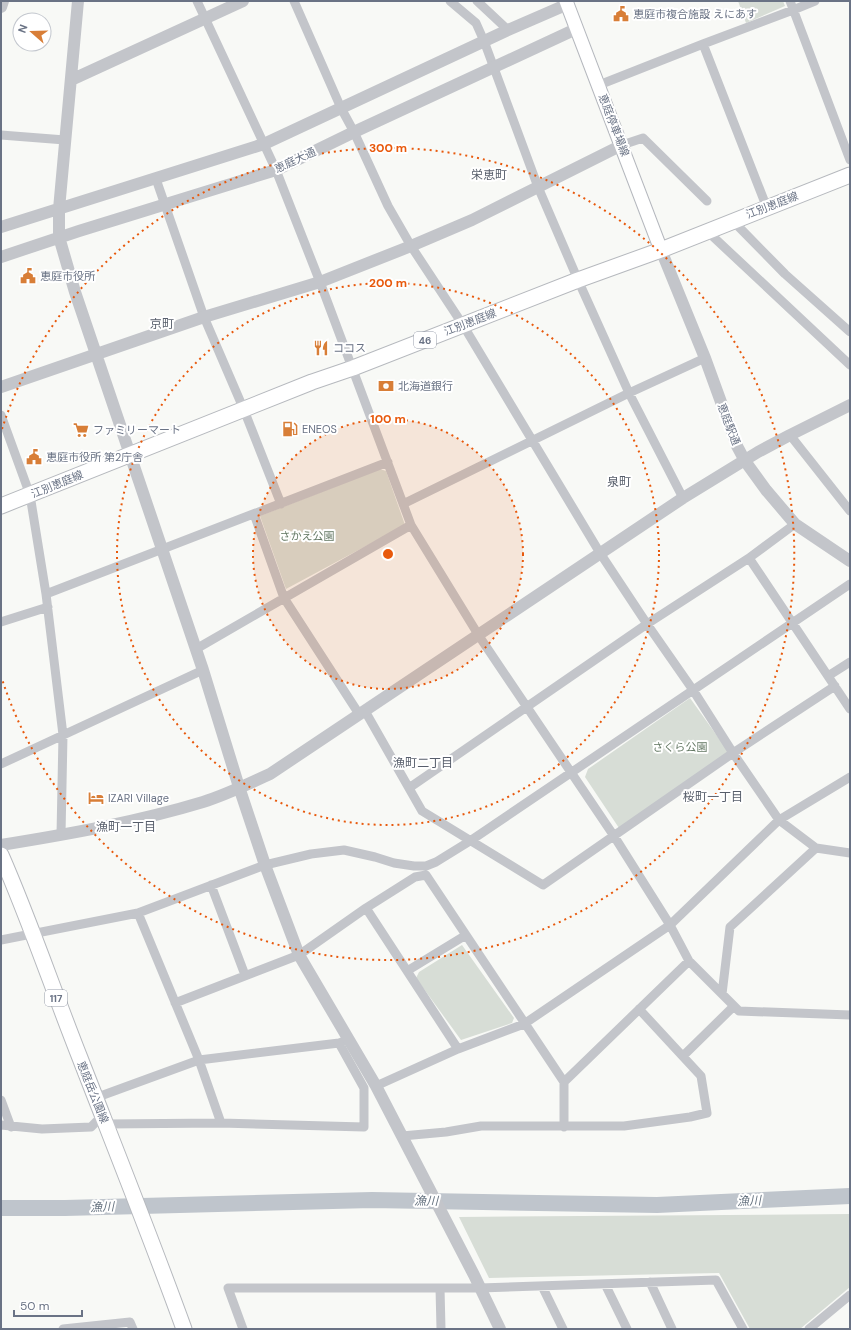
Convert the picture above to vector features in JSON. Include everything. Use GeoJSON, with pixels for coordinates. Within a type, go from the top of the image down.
{"type":"FeatureCollection","features":[{"type":"Feature","properties":{"kind":"main road","name":"恵庭停車場線"},"geometry":{"type":"LineString","coordinates":[[567,3],[661,250]]}},
{"type":"Feature","properties":{"kind":"main road","name":"江別恵庭線"},"geometry":{"type":"LineString","coordinates":[[1,506],[312,382],[353,368],[578,280],[661,250],[850,175]]}},
{"type":"Feature","properties":{"kind":"main road","name":"恵庭岳公園線"},"geometry":{"type":"LineString","coordinates":[[1,855],[34,934],[184,1329]]}},
{"type":"Feature","properties":{"kind":"street"},"geometry":{"type":"LineString","coordinates":[[1,7],[3,1]]}},
{"type":"Feature","properties":{"kind":"street"},"geometry":{"type":"LineString","coordinates":[[1,1125],[42,1129],[90,1127],[104,1120],[364,1127],[364,1088],[344,1041],[299,955],[265,865],[196,649],[75,292],[59,237],[59,209],[78,1]]}},
{"type":"Feature","properties":{"kind":"street"},"geometry":{"type":"LineString","coordinates":[[197,1],[276,170],[353,368],[411,525],[479,636],[614,836],[670,925],[689,961],[739,1012],[850,1015]]}},
{"type":"Feature","properties":{"kind":"street"},"geometry":{"type":"LineString","coordinates":[[71,80],[244,1]]}},
{"type":"Feature","properties":{"kind":"street"},"geometry":{"type":"LineString","coordinates":[[294,1],[388,206],[411,246],[463,326],[600,553],[693,690],[733,754],[780,820],[816,848],[850,853]]}},
{"type":"Feature","properties":{"kind":"street"},"geometry":{"type":"LineString","coordinates":[[450,1],[476,23],[495,67],[538,187],[578,280],[629,393],[683,498]]}},
{"type":"Feature","properties":{"kind":"street"},"geometry":{"type":"LineString","coordinates":[[477,1],[508,30]]}},
{"type":"Feature","properties":{"kind":"street"},"geometry":{"type":"LineString","coordinates":[[790,1],[850,160]]}},
{"type":"Feature","properties":{"kind":"street"},"geometry":{"type":"LineString","coordinates":[[599,85],[815,1]]}},
{"type":"Feature","properties":{"kind":"street"},"geometry":{"type":"LineString","coordinates":[[1,227],[264,144],[567,3]]}},
{"type":"Feature","properties":{"kind":"street","name":"恵庭大通"},"geometry":{"type":"LineString","coordinates":[[1,257],[59,237],[276,170],[354,132],[576,29]]}},
{"type":"Feature","properties":{"kind":"street"},"geometry":{"type":"LineString","coordinates":[[703,44],[767,208]]}},
{"type":"Feature","properties":{"kind":"street"},"geometry":{"type":"LineString","coordinates":[[1,135],[66,140]]}},
{"type":"Feature","properties":{"kind":"street"},"geometry":{"type":"LineString","coordinates":[[1,387],[204,317],[320,282],[472,220],[622,145],[643,138],[707,201]]}},
{"type":"Feature","properties":{"kind":"street"},"geometry":{"type":"LineString","coordinates":[[156,179],[204,317],[244,410],[280,504]]}},
{"type":"Feature","properties":{"kind":"street"},"geometry":{"type":"LineString","coordinates":[[733,221],[785,274],[850,332]]}},
{"type":"Feature","properties":{"kind":"street"},"geometry":{"type":"LineString","coordinates":[[707,231],[850,365]]}},
{"type":"Feature","properties":{"kind":"street","name":"恵庭駅通"},"geometry":{"type":"LineString","coordinates":[[661,250],[705,358],[744,461],[795,524],[850,561]]}},
{"type":"Feature","properties":{"kind":"street"},"geometry":{"type":"LineString","coordinates":[[403,504],[629,393],[705,358]]}},
{"type":"Feature","properties":{"kind":"street"},"geometry":{"type":"LineString","coordinates":[[1,845],[61,835],[164,813],[204,802],[270,774],[479,636],[683,498],[790,435],[850,406]]}},
{"type":"Feature","properties":{"kind":"street"},"geometry":{"type":"LineString","coordinates":[[1,415],[30,495],[48,607],[63,735],[61,835]]}},
{"type":"Feature","properties":{"kind":"street"},"geometry":{"type":"LineString","coordinates":[[790,435],[849,508]]}},
{"type":"Feature","properties":{"kind":"street"},"geometry":{"type":"LineString","coordinates":[[46,594],[388,462]]}},
{"type":"Feature","properties":{"kind":"street"},"geometry":{"type":"LineString","coordinates":[[254,514],[284,598],[362,712],[422,811],[543,885],[733,754],[835,686]]}},
{"type":"Feature","properties":{"kind":"street"},"geometry":{"type":"LineString","coordinates":[[409,788],[647,624],[749,558],[795,524]]}},
{"type":"Feature","properties":{"kind":"street"},"geometry":{"type":"LineString","coordinates":[[196,649],[411,525]]}},
{"type":"Feature","properties":{"kind":"street"},"geometry":{"type":"LineString","coordinates":[[749,558],[850,709]]}},
{"type":"Feature","properties":{"kind":"street"},"geometry":{"type":"LineString","coordinates":[[1,940],[138,913],[265,865],[311,854],[344,850],[394,863],[414,866],[426,866],[436,862],[470,841],[793,624],[850,584]]}},
{"type":"Feature","properties":{"kind":"street"},"geometry":{"type":"LineString","coordinates":[[1,622],[48,607]]}},
{"type":"Feature","properties":{"kind":"street"},"geometry":{"type":"LineString","coordinates":[[828,676],[850,662]]}},
{"type":"Feature","properties":{"kind":"street"},"geometry":{"type":"LineString","coordinates":[[1,764],[202,670]]}},
{"type":"Feature","properties":{"kind":"street"},"geometry":{"type":"LineString","coordinates":[[376,1086],[458,1049],[524,1024],[670,925],[780,820],[850,777]]}},
{"type":"Feature","properties":{"kind":"street"},"geometry":{"type":"LineString","coordinates":[[722,994],[730,927],[816,848]]}},
{"type":"Feature","properties":{"kind":"street"},"geometry":{"type":"LineString","coordinates":[[175,1003],[299,955],[366,908],[415,877],[426,875],[564,1082],[564,1127]]}},
{"type":"Feature","properties":{"kind":"street"},"geometry":{"type":"LineString","coordinates":[[211,885],[245,975]]}},
{"type":"Feature","properties":{"kind":"street"},"geometry":{"type":"LineString","coordinates":[[366,908],[458,1049]]}},
{"type":"Feature","properties":{"kind":"street"},"geometry":{"type":"LineString","coordinates":[[138,913],[199,1060],[221,1123]]}},
{"type":"Feature","properties":{"kind":"street"},"geometry":{"type":"LineString","coordinates":[[407,971],[466,935]]}},
{"type":"Feature","properties":{"kind":"street"},"geometry":{"type":"LineString","coordinates":[[564,1082],[689,961]]}},
{"type":"Feature","properties":{"kind":"street"},"geometry":{"type":"LineString","coordinates":[[683,1056],[734,1006]]}},
{"type":"Feature","properties":{"kind":"street"},"geometry":{"type":"LineString","coordinates":[[402,1136],[446,1132],[481,1126],[624,1126],[690,1117],[707,1112],[701,1076],[639,1010]]}},
{"type":"Feature","properties":{"kind":"street"},"geometry":{"type":"LineString","coordinates":[[95,1098],[199,1060],[344,1041]]}},
{"type":"Feature","properties":{"kind":"street"},"geometry":{"type":"LineString","coordinates":[[344,1041],[376,1086],[409,1147],[500,1329]]}},
{"type":"Feature","properties":{"kind":"street"},"geometry":{"type":"LineString","coordinates":[[1,1100],[11,1127]]}},
{"type":"Feature","properties":{"kind":"street"},"geometry":{"type":"LineString","coordinates":[[243,1329],[228,1288],[480,1288],[716,1280],[740,1328]]}},
{"type":"Feature","properties":{"kind":"street"},"geometry":{"type":"LineString","coordinates":[[650,1282],[672,1329]]}},
{"type":"Feature","properties":{"kind":"street"},"geometry":{"type":"LineString","coordinates":[[605,1284],[627,1329]]}},
{"type":"Feature","properties":{"kind":"street"},"geometry":{"type":"LineString","coordinates":[[542,1286],[563,1329]]}},
{"type":"Feature","properties":{"kind":"street"},"geometry":{"type":"LineString","coordinates":[[440,1288],[442,1329]]}},
{"type":"Feature","properties":{"kind":"street"},"geometry":{"type":"LineString","coordinates":[[813,1328],[850,1295]]}},
{"type":"Feature","properties":{"kind":"street"},"geometry":{"type":"LineString","coordinates":[[63,1329],[130,1322],[133,1329]]}},
{"type":"Feature","properties":{"kind":"green space"},"geometry":{"type":"Polygon","coordinates":[[[738,1],[783,1],[785,6],[746,23],[738,1]]]}},
{"type":"Feature","properties":{"kind":"green space","name":"さかえ公園"},"geometry":{"type":"Polygon","coordinates":[[[380,469],[386,471],[405,525],[286,589],[260,516],[380,469]]]}},
{"type":"Feature","properties":{"kind":"green space","name":"さくら公園"},"geometry":{"type":"Polygon","coordinates":[[[690,698],[730,754],[619,828],[585,777],[588,769],[690,698]]]}},
{"type":"Feature","properties":{"kind":"green space"},"geometry":{"type":"Polygon","coordinates":[[[462,945],[514,1018],[512,1023],[461,1040],[416,978],[419,972],[462,945]]]}},
{"type":"Feature","properties":{"kind":"green space"},"geometry":{"type":"Polygon","coordinates":[[[850,1214],[850,1287],[800,1329],[750,1329],[719,1273],[489,1278],[459,1217],[850,1214]]]}},
{"type":"Feature","properties":{"kind":"waterway","name":"漁川"},"geometry":{"type":"LineString","coordinates":[[1,1208],[65,1208],[372,1200],[657,1205],[850,1196]]}},
{"type":"Feature","properties":{"kind":"place","name":"恵庭市複合施設 えにあす"},"geometry":{"type":"Point","coordinates":[621,14]}},
{"type":"Feature","properties":{"kind":"place","name":"恵庭市役所"},"geometry":{"type":"Point","coordinates":[28,276]}},
{"type":"Feature","properties":{"kind":"place","name":"ココス"},"geometry":{"type":"Point","coordinates":[321,348]}},
{"type":"Feature","properties":{"kind":"place","name":"北海道銀行"},"geometry":{"type":"Point","coordinates":[386,386]}},
{"type":"Feature","properties":{"kind":"place","name":"ENEOS"},"geometry":{"type":"Point","coordinates":[290,429]}},
{"type":"Feature","properties":{"kind":"place","name":"ファミリーマート"},"geometry":{"type":"Point","coordinates":[81,430]}},
{"type":"Feature","properties":{"kind":"place","name":"恵庭市役所 第2庁舎"},"geometry":{"type":"Point","coordinates":[34,457]}},
{"type":"Feature","properties":{"kind":"place","name":"IZARI Village"},"geometry":{"type":"Point","coordinates":[96,798]}},
{"type":"Feature","properties":{"kind":"district","name":"栄恵町"},"geometry":{"type":"Point","coordinates":[489,175]}},
{"type":"Feature","properties":{"kind":"district","name":"京町"},"geometry":{"type":"Point","coordinates":[162,324]}},
{"type":"Feature","properties":{"kind":"district","name":"泉町"},"geometry":{"type":"Point","coordinates":[619,482]}},
{"type":"Feature","properties":{"kind":"district","name":"漁町二丁目"},"geometry":{"type":"Point","coordinates":[423,763]}},
{"type":"Feature","properties":{"kind":"district","name":"桜町一丁目"},"geometry":{"type":"Point","coordinates":[713,797]}},
{"type":"Feature","properties":{"kind":"district","name":"漁町一丁目"},"geometry":{"type":"Point","coordinates":[126,827]}}]}
